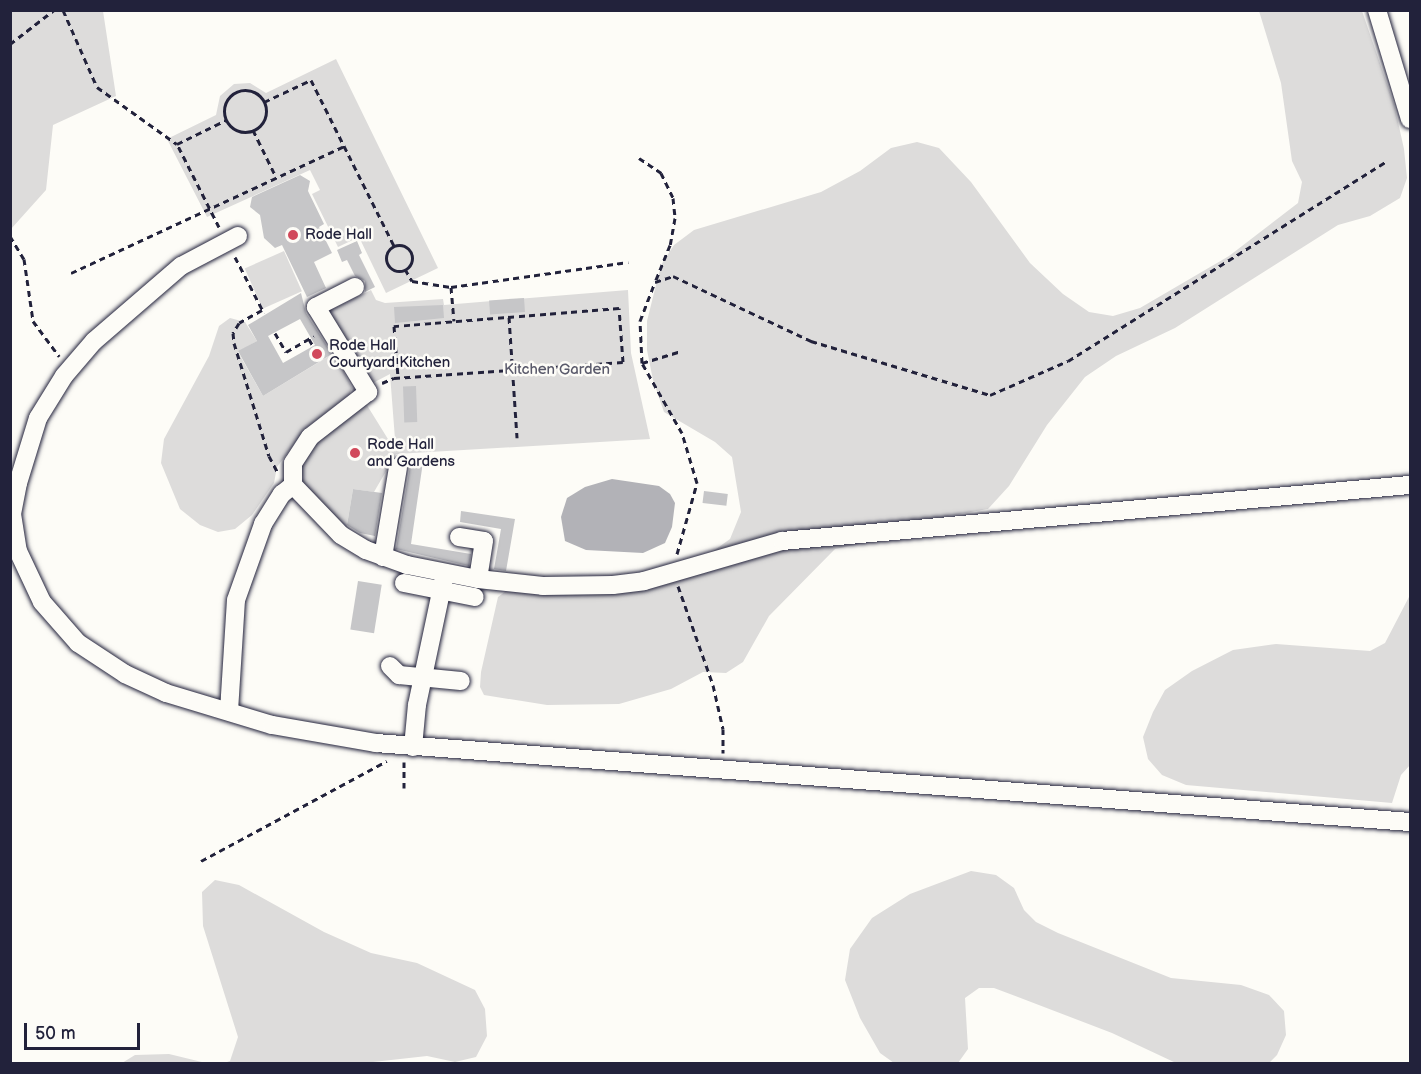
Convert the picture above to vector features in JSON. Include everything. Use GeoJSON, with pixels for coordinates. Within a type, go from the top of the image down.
{"type":"FeatureCollection","features":[{"type":"Feature","properties":{"kind":"street"},"geometry":{"type":"LineString","coordinates":[[1377,10],[1410,119]]}},
{"type":"Feature","properties":{"kind":"street"},"geometry":{"type":"LineString","coordinates":[[233,239],[157,285],[94,341],[70,369],[38,418],[11,516],[14,548],[52,617],[93,656],[166,693],[272,725],[409,749],[724,770],[1410,822]]}},
{"type":"Feature","properties":{"kind":"street"},"geometry":{"type":"LineString","coordinates":[[229,711],[236,600],[263,524],[271,508],[293,485],[293,464],[310,437],[368,392],[316,307],[354,287]]}},
{"type":"Feature","properties":{"kind":"street"},"geometry":{"type":"LineString","coordinates":[[383,557],[398,467]]}},
{"type":"Feature","properties":{"kind":"street"},"geometry":{"type":"LineString","coordinates":[[293,485],[341,535],[383,557],[444,581],[476,588],[577,587],[644,580],[673,573],[727,554],[782,542],[1410,485]]}},
{"type":"Feature","properties":{"kind":"street"},"geometry":{"type":"LineString","coordinates":[[459,537],[484,541],[476,588]]}},
{"type":"Feature","properties":{"kind":"street"},"geometry":{"type":"LineString","coordinates":[[404,583],[444,581]]}},
{"type":"Feature","properties":{"kind":"street"},"geometry":{"type":"LineString","coordinates":[[409,749],[444,581]]}},
{"type":"Feature","properties":{"kind":"street"},"geometry":{"type":"LineString","coordinates":[[390,666],[399,675],[461,681]]}},
{"type":"Feature","properties":{"kind":"path"},"geometry":{"type":"LineString","coordinates":[[10,44],[54,10]]}},
{"type":"Feature","properties":{"kind":"path"},"geometry":{"type":"LineString","coordinates":[[63,10],[97,87],[177,144],[210,208],[233,239],[263,312],[239,323],[233,333],[234,344],[274,469],[293,485]]}},
{"type":"Feature","properties":{"kind":"path"},"geometry":{"type":"LineString","coordinates":[[264,102],[311,80],[394,246],[409,250],[411,262],[405,269],[397,270],[388,264],[388,252],[394,246]]}},
{"type":"Feature","properties":{"kind":"path"},"geometry":{"type":"LineString","coordinates":[[236,93],[255,93],[264,102],[266,116],[253,130],[240,131],[226,120],[226,103],[236,93]]}},
{"type":"Feature","properties":{"kind":"path"},"geometry":{"type":"LineString","coordinates":[[177,144],[226,120]]}},
{"type":"Feature","properties":{"kind":"path"},"geometry":{"type":"LineString","coordinates":[[253,130],[276,177]]}},
{"type":"Feature","properties":{"kind":"path"},"geometry":{"type":"LineString","coordinates":[[70,273],[343,147]]}},
{"type":"Feature","properties":{"kind":"path"},"geometry":{"type":"LineString","coordinates":[[639,158],[661,173],[673,198],[675,218],[670,245],[640,321],[642,363],[682,433],[697,483],[673,573],[713,685],[723,729],[724,770]]}},
{"type":"Feature","properties":{"kind":"path"},"geometry":{"type":"LineString","coordinates":[[655,282],[673,276],[811,341],[990,395],[1068,361],[1387,161]]}},
{"type":"Feature","properties":{"kind":"path"},"geometry":{"type":"LineString","coordinates":[[10,236],[24,259],[33,321],[70,369]]}},
{"type":"Feature","properties":{"kind":"path"},"geometry":{"type":"LineString","coordinates":[[405,269],[411,282],[451,286],[628,262]]}},
{"type":"Feature","properties":{"kind":"path"},"geometry":{"type":"LineString","coordinates":[[451,286],[454,321]]}},
{"type":"Feature","properties":{"kind":"path"},"geometry":{"type":"LineString","coordinates":[[368,392],[398,378],[623,362],[619,308],[394,326],[398,378]]}},
{"type":"Feature","properties":{"kind":"path"},"geometry":{"type":"LineString","coordinates":[[509,317],[517,438]]}},
{"type":"Feature","properties":{"kind":"path"},"geometry":{"type":"LineString","coordinates":[[275,333],[286,352],[329,328]]}},
{"type":"Feature","properties":{"kind":"path"},"geometry":{"type":"LineString","coordinates":[[309,339],[313,346]]}},
{"type":"Feature","properties":{"kind":"path"},"geometry":{"type":"LineString","coordinates":[[642,363],[681,351]]}},
{"type":"Feature","properties":{"kind":"path"},"geometry":{"type":"LineString","coordinates":[[404,788],[409,749]]}},
{"type":"Feature","properties":{"kind":"path"},"geometry":{"type":"LineString","coordinates":[[201,861],[409,749]]}},
{"type":"Feature","properties":{"kind":"green space"},"geometry":{"type":"Polygon","coordinates":[[[11,10],[103,11],[116,96],[53,125],[46,190],[11,229],[11,10]]]}},
{"type":"Feature","properties":{"kind":"green space"},"geometry":{"type":"Polygon","coordinates":[[[1259,11],[1362,11],[1394,104],[1404,149],[1407,178],[1400,198],[1370,216],[1338,225],[1175,328],[1116,356],[1085,377],[1047,425],[1009,486],[988,509],[925,520],[889,538],[835,549],[769,616],[743,662],[726,673],[703,672],[671,689],[619,704],[547,705],[484,695],[480,687],[481,672],[498,597],[506,591],[581,594],[705,557],[730,539],[741,512],[732,457],[715,442],[664,412],[653,380],[647,350],[647,321],[661,265],[674,245],[694,230],[821,192],[860,171],[891,148],[917,142],[939,148],[971,182],[1030,263],[1063,294],[1089,312],[1113,316],[1140,308],[1229,256],[1298,203],[1302,182],[1292,161],[1281,83],[1259,11]]]}},
{"type":"Feature","properties":{"kind":"green space"},"geometry":{"type":"Polygon","coordinates":[[[336,59],[438,268],[386,293],[359,237],[338,247],[312,194],[320,190],[310,170],[207,217],[167,139],[216,115],[220,96],[234,84],[250,83],[266,93],[336,59]]]}},
{"type":"Feature","properties":{"kind":"green space"},"geometry":{"type":"Polygon","coordinates":[[[284,251],[302,291],[263,309],[245,268],[284,251]]]}},
{"type":"Feature","properties":{"kind":"green space","name":"Kitchen Garden"},"geometry":{"type":"Polygon","coordinates":[[[371,290],[376,300],[385,303],[443,299],[444,305],[628,290],[631,353],[650,439],[396,454],[374,492],[353,489],[346,531],[304,486],[301,468],[310,448],[365,402],[396,452],[390,374],[371,384],[327,312],[371,290]]]}},
{"type":"Feature","properties":{"kind":"green space"},"geometry":{"type":"Polygon","coordinates":[[[230,318],[245,322],[257,341],[238,352],[263,396],[334,353],[352,388],[349,395],[306,428],[277,467],[274,483],[252,515],[235,529],[218,532],[200,525],[180,509],[161,463],[164,439],[209,356],[219,326],[230,318]]]}},
{"type":"Feature","properties":{"kind":"green space"},"geometry":{"type":"Polygon","coordinates":[[[1410,595],[1410,765],[1401,775],[1392,803],[1186,785],[1162,775],[1148,759],[1143,737],[1153,712],[1165,690],[1192,671],[1233,650],[1276,644],[1370,651],[1385,643],[1410,595]]]}},
{"type":"Feature","properties":{"kind":"green space"},"geometry":{"type":"Polygon","coordinates":[[[971,871],[996,875],[1014,888],[1024,910],[1036,922],[1058,933],[1171,978],[1241,985],[1269,995],[1284,1011],[1286,1035],[1277,1055],[1269,1063],[1176,1063],[1112,1033],[1031,1002],[994,988],[979,988],[965,998],[968,1049],[958,1063],[894,1063],[880,1053],[860,1018],[845,980],[850,949],[872,918],[910,894],[971,871]]]}},
{"type":"Feature","properties":{"kind":"green space"},"geometry":{"type":"Polygon","coordinates":[[[215,880],[239,885],[324,932],[371,953],[417,963],[475,990],[485,1009],[487,1036],[476,1057],[455,1062],[427,1056],[355,1064],[224,1063],[230,1061],[238,1037],[203,926],[202,892],[215,880]]]}},
{"type":"Feature","properties":{"kind":"green space"},"geometry":{"type":"Polygon","coordinates":[[[169,1054],[206,1063],[122,1063],[135,1055],[169,1054]]]}},
{"type":"Feature","properties":{"kind":"shaded area"},"geometry":{"type":"Polygon","coordinates":[[[612,479],[659,486],[670,494],[675,503],[672,527],[665,543],[643,553],[586,550],[565,541],[561,517],[567,498],[585,487],[612,479]]]}},
{"type":"Feature","properties":{"kind":"building","name":"Rode Hall"},"geometry":{"type":"Polygon","coordinates":[[[300,175],[310,181],[308,191],[324,224],[319,227],[332,253],[314,262],[326,288],[307,297],[282,245],[275,248],[264,238],[260,215],[250,207],[252,197],[300,175]]]}},
{"type":"Feature","properties":{"kind":"building"},"geometry":{"type":"Polygon","coordinates":[[[357,241],[362,253],[359,255],[375,287],[365,292],[365,281],[355,276],[347,260],[342,262],[337,250],[357,241]]]}},
{"type":"Feature","properties":{"kind":"building"},"geometry":{"type":"Polygon","coordinates":[[[301,293],[306,313],[332,354],[263,396],[238,351],[257,341],[248,325],[301,293]],[[300,319],[268,336],[283,363],[315,345],[300,319]]]}},
{"type":"Feature","properties":{"kind":"building"},"geometry":{"type":"Polygon","coordinates":[[[524,298],[525,312],[490,314],[489,300],[524,298]]]}},
{"type":"Feature","properties":{"kind":"building"},"geometry":{"type":"Polygon","coordinates":[[[443,305],[444,318],[395,323],[394,307],[443,305]]]}},
{"type":"Feature","properties":{"kind":"building"},"geometry":{"type":"Polygon","coordinates":[[[403,386],[416,386],[417,422],[404,422],[403,386]]]}},
{"type":"Feature","properties":{"kind":"building"},"geometry":{"type":"Polygon","coordinates":[[[411,460],[423,462],[411,544],[471,554],[469,566],[396,549],[411,460]]]}},
{"type":"Feature","properties":{"kind":"building"},"geometry":{"type":"Polygon","coordinates":[[[353,489],[382,493],[375,536],[360,533],[347,525],[353,489]]]}},
{"type":"Feature","properties":{"kind":"building"},"geometry":{"type":"Polygon","coordinates":[[[704,491],[728,494],[726,506],[703,503],[704,491]]]}},
{"type":"Feature","properties":{"kind":"building"},"geometry":{"type":"Polygon","coordinates":[[[461,511],[515,519],[506,571],[494,569],[501,529],[460,522],[461,511]]]}},
{"type":"Feature","properties":{"kind":"building"},"geometry":{"type":"Polygon","coordinates":[[[358,581],[382,585],[374,633],[350,629],[358,581]]]}},
{"type":"Feature","properties":{"kind":"place","name":"Rode Hall"},"geometry":{"type":"Point","coordinates":[293,235]}},
{"type":"Feature","properties":{"kind":"place","name":"Rode Hall Courtyard Kitchen"},"geometry":{"type":"Point","coordinates":[317,354]}},
{"type":"Feature","properties":{"kind":"place","name":"Rode Hall and Gardens"},"geometry":{"type":"Point","coordinates":[355,453]}}]}
